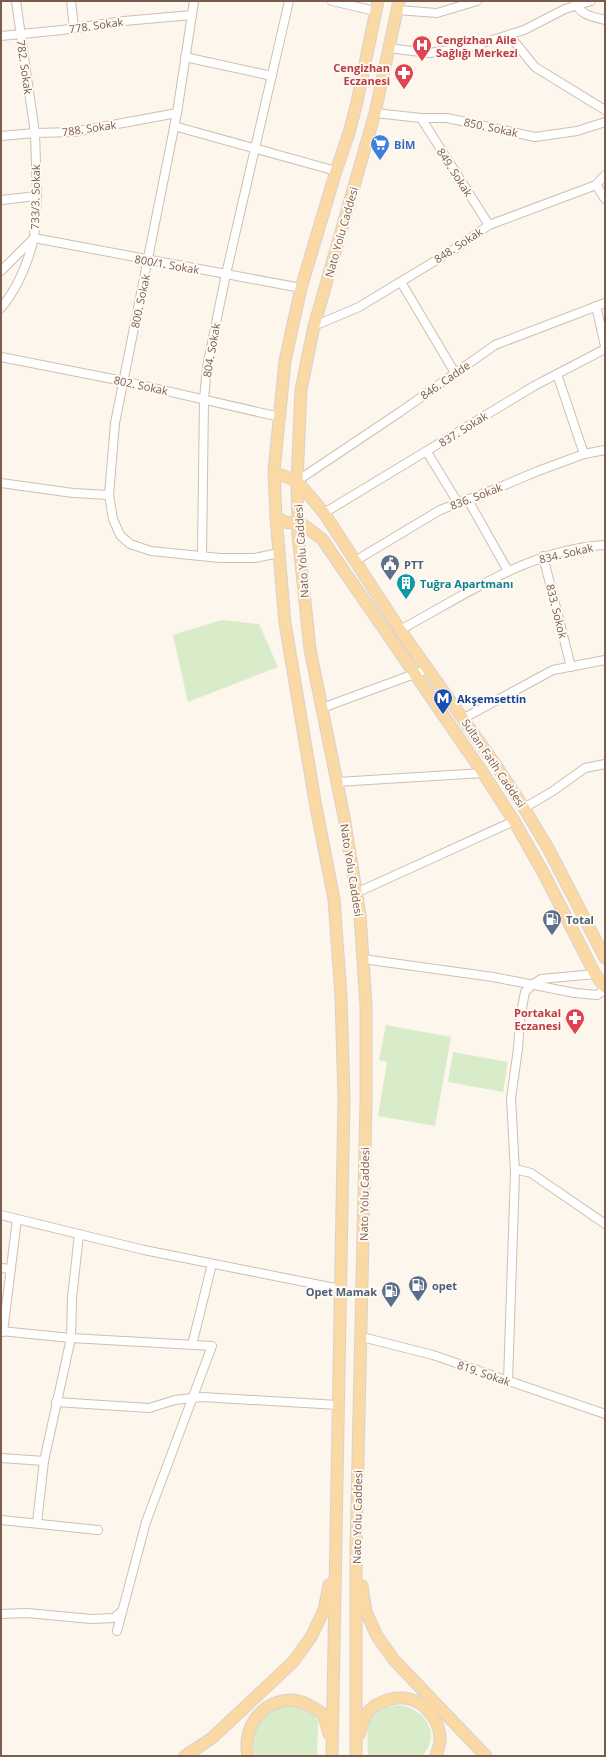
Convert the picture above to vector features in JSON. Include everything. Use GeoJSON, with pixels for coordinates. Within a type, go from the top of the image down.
{"type":"FeatureCollection","features":[{"type":"Feature","properties":{"kind":"main road","name":"Nato Yolu Caddesi"},"geometry":{"type":"LineString","coordinates":[[356,1750],[356,1548],[362,1338],[366,1006],[360,916],[337,782],[310,649],[298,521],[297,481],[301,390],[314,326],[375,114],[398,5]]}},
{"type":"Feature","properties":{"kind":"main road","name":"Nato Yolu Caddesi"},"geometry":{"type":"LineString","coordinates":[[332,1756],[344,1098],[341,996],[334,899],[316,807],[285,623],[276,517],[275,479],[285,361],[301,288],[349,133],[377,6]]}},
{"type":"Feature","properties":{"kind":"main road"},"geometry":{"type":"LineString","coordinates":[[275,479],[281,476],[297,481]]}},
{"type":"Feature","properties":{"kind":"main road","name":"Sultan Fatih Caddesi"},"geometry":{"type":"LineString","coordinates":[[297,481],[324,513],[400,630],[464,718],[524,808],[548,848],[605,958]]}},
{"type":"Feature","properties":{"kind":"main road"},"geometry":{"type":"LineString","coordinates":[[276,517],[284,522],[292,524],[298,521]]}},
{"type":"Feature","properties":{"kind":"main road","name":"Sultan Fatih Caddesi"},"geometry":{"type":"LineString","coordinates":[[298,521],[322,539],[483,773],[514,821],[544,874],[596,974],[605,987]]}},
{"type":"Feature","properties":{"kind":"main road"},"geometry":{"type":"LineString","coordinates":[[185,1756],[212,1738],[294,1662],[311,1637],[324,1610],[335,1544]]}},
{"type":"Feature","properties":{"kind":"main road"},"geometry":{"type":"LineString","coordinates":[[356,1548],[366,1612],[377,1636],[394,1660],[486,1756]]}},
{"type":"Feature","properties":{"kind":"main road"},"geometry":{"type":"LineString","coordinates":[[356,1750],[362,1726],[368,1712],[376,1705],[394,1698],[410,1699],[426,1709],[437,1724],[441,1739],[436,1756]]}},
{"type":"Feature","properties":{"kind":"main road"},"geometry":{"type":"LineString","coordinates":[[248,1756],[247,1739],[252,1723],[263,1709],[277,1702],[293,1700],[308,1705],[323,1714],[332,1744]]}},
{"type":"Feature","properties":{"kind":"street","name":"782. Sokak"},"geometry":{"type":"LineString","coordinates":[[16,1],[35,133]]}},
{"type":"Feature","properties":{"kind":"street"},"geometry":{"type":"LineString","coordinates":[[71,1],[74,28]]}},
{"type":"Feature","properties":{"kind":"street","name":"800. Sokak"},"geometry":{"type":"LineString","coordinates":[[194,1],[177,113],[115,423],[109,495],[112,519],[120,535],[130,544],[151,551],[220,558],[255,558],[279,553]]}},
{"type":"Feature","properties":{"kind":"street","name":"804. Sokak"},"geometry":{"type":"LineString","coordinates":[[202,555],[204,399],[207,367],[226,274],[289,1]]}},
{"type":"Feature","properties":{"kind":"street"},"geometry":{"type":"LineString","coordinates":[[332,1],[377,6]]}},
{"type":"Feature","properties":{"kind":"street"},"geometry":{"type":"LineString","coordinates":[[398,5],[437,13],[477,1]]}},
{"type":"Feature","properties":{"kind":"street"},"geometry":{"type":"LineString","coordinates":[[388,48],[429,53],[470,47],[524,30],[576,3],[591,1]]}},
{"type":"Feature","properties":{"kind":"street"},"geometry":{"type":"LineString","coordinates":[[576,3],[587,16],[605,20]]}},
{"type":"Feature","properties":{"kind":"street","name":"778. Sokak"},"geometry":{"type":"LineString","coordinates":[[1,36],[124,21],[192,15]]}},
{"type":"Feature","properties":{"kind":"street"},"geometry":{"type":"LineString","coordinates":[[509,35],[535,67],[605,110]]}},
{"type":"Feature","properties":{"kind":"street"},"geometry":{"type":"LineString","coordinates":[[185,57],[272,76]]}},
{"type":"Feature","properties":{"kind":"street","name":"788. Sokak"},"geometry":{"type":"LineString","coordinates":[[1,136],[74,132],[177,113]]}},
{"type":"Feature","properties":{"kind":"street","name":"850. Sokak"},"geometry":{"type":"LineString","coordinates":[[375,114],[421,118],[447,118],[493,126],[535,137],[577,131],[605,122]]}},
{"type":"Feature","properties":{"kind":"street","name":"849. Sokak"},"geometry":{"type":"LineString","coordinates":[[421,118],[489,225]]}},
{"type":"Feature","properties":{"kind":"street"},"geometry":{"type":"LineString","coordinates":[[174,126],[336,171]]}},
{"type":"Feature","properties":{"kind":"street","name":"733/3. Sokak"},"geometry":{"type":"LineString","coordinates":[[1,271],[34,238],[37,196],[35,133]]}},
{"type":"Feature","properties":{"kind":"street"},"geometry":{"type":"LineString","coordinates":[[605,174],[596,186],[605,199]]}},
{"type":"Feature","properties":{"kind":"street","name":"848. Sokak"},"geometry":{"type":"LineString","coordinates":[[314,326],[359,307],[458,247],[489,225],[596,186]]}},
{"type":"Feature","properties":{"kind":"street"},"geometry":{"type":"LineString","coordinates":[[1,200],[37,196]]}},
{"type":"Feature","properties":{"kind":"street"},"geometry":{"type":"LineString","coordinates":[[1,308],[8,300],[30,257],[34,238]]}},
{"type":"Feature","properties":{"kind":"street","name":"800/1. Sokak"},"geometry":{"type":"LineString","coordinates":[[34,238],[301,288]]}},
{"type":"Feature","properties":{"kind":"street"},"geometry":{"type":"LineString","coordinates":[[401,282],[455,374]]}},
{"type":"Feature","properties":{"kind":"street","name":"846. Cadde"},"geometry":{"type":"LineString","coordinates":[[297,481],[400,412],[495,345],[605,302]]}},
{"type":"Feature","properties":{"kind":"street"},"geometry":{"type":"LineString","coordinates":[[596,306],[605,346]]}},
{"type":"Feature","properties":{"kind":"street","name":"837. Sokak"},"geometry":{"type":"LineString","coordinates":[[324,513],[534,386],[605,349]]}},
{"type":"Feature","properties":{"kind":"street","name":"802. Sokak"},"geometry":{"type":"LineString","coordinates":[[1,358],[123,381],[280,417]]}},
{"type":"Feature","properties":{"kind":"street"},"geometry":{"type":"LineString","coordinates":[[557,374],[584,454]]}},
{"type":"Feature","properties":{"kind":"street","name":"836. Sokak"},"geometry":{"type":"LineString","coordinates":[[355,561],[440,510],[584,454],[605,450]]}},
{"type":"Feature","properties":{"kind":"street"},"geometry":{"type":"LineString","coordinates":[[427,452],[458,503]]}},
{"type":"Feature","properties":{"kind":"street"},"geometry":{"type":"LineString","coordinates":[[1,483],[74,493],[109,495]]}},
{"type":"Feature","properties":{"kind":"street"},"geometry":{"type":"LineString","coordinates":[[468,500],[508,571]]}},
{"type":"Feature","properties":{"kind":"street","name":"834. Sokak"},"geometry":{"type":"LineString","coordinates":[[400,630],[508,571],[543,556],[605,545]]}},
{"type":"Feature","properties":{"kind":"street","name":"833. Sokok"},"geometry":{"type":"LineString","coordinates":[[543,556],[571,667]]}},
{"type":"Feature","properties":{"kind":"street"},"geometry":{"type":"LineString","coordinates":[[464,718],[553,670],[605,660]]}},
{"type":"Feature","properties":{"kind":"street"},"geometry":{"type":"LineString","coordinates":[[322,708],[428,669]]}},
{"type":"Feature","properties":{"kind":"street"},"geometry":{"type":"LineString","coordinates":[[524,808],[554,790],[585,768],[605,764]]}},
{"type":"Feature","properties":{"kind":"street"},"geometry":{"type":"LineString","coordinates":[[337,782],[483,773]]}},
{"type":"Feature","properties":{"kind":"street"},"geometry":{"type":"LineString","coordinates":[[356,893],[514,821]]}},
{"type":"Feature","properties":{"kind":"street"},"geometry":{"type":"LineString","coordinates":[[362,959],[493,977],[575,994],[597,995],[605,990]]}},
{"type":"Feature","properties":{"kind":"street"},"geometry":{"type":"LineString","coordinates":[[508,1381],[515,1169],[511,1098],[518,1048],[520,1019],[525,992],[541,979],[596,974]]}},
{"type":"Feature","properties":{"kind":"street"},"geometry":{"type":"LineString","coordinates":[[515,1169],[531,1173],[605,1224]]}},
{"type":"Feature","properties":{"kind":"street"},"geometry":{"type":"LineString","coordinates":[[1,1215],[144,1250],[340,1290]]}},
{"type":"Feature","properties":{"kind":"street"},"geometry":{"type":"LineString","coordinates":[[17,1219],[2,1332],[71,1338],[212,1346],[146,1522],[117,1631]]}},
{"type":"Feature","properties":{"kind":"street"},"geometry":{"type":"LineString","coordinates":[[37,1523],[44,1461],[71,1338],[72,1298],[79,1234]]}},
{"type":"Feature","properties":{"kind":"street"},"geometry":{"type":"LineString","coordinates":[[192,1345],[212,1264]]}},
{"type":"Feature","properties":{"kind":"street"},"geometry":{"type":"LineString","coordinates":[[1,1268],[11,1269]]}},
{"type":"Feature","properties":{"kind":"street","name":"819. Sokak"},"geometry":{"type":"LineString","coordinates":[[362,1338],[433,1355],[605,1414]]}},
{"type":"Feature","properties":{"kind":"street"},"geometry":{"type":"LineString","coordinates":[[56,1402],[149,1408],[175,1400],[194,1397],[338,1405]]}},
{"type":"Feature","properties":{"kind":"street"},"geometry":{"type":"LineString","coordinates":[[1,1458],[44,1461]]}},
{"type":"Feature","properties":{"kind":"street"},"geometry":{"type":"LineString","coordinates":[[1,1520],[98,1530]]}},
{"type":"Feature","properties":{"kind":"street"},"geometry":{"type":"LineString","coordinates":[[1,1614],[27,1613],[91,1619],[114,1618],[122,1611]]}},
{"type":"Feature","properties":{"kind":"green space"},"geometry":{"type":"Polygon","coordinates":[[[222,620],[259,624],[278,667],[188,702],[173,635],[222,620]]]}},
{"type":"Feature","properties":{"kind":"green space"},"geometry":{"type":"Polygon","coordinates":[[[386,1025],[451,1037],[435,1126],[378,1116],[387,1062],[379,1060],[386,1025]]]}},
{"type":"Feature","properties":{"kind":"green space"},"geometry":{"type":"Polygon","coordinates":[[[453,1052],[508,1062],[503,1092],[448,1082],[453,1052]]]}},
{"type":"Feature","properties":{"kind":"green space"},"geometry":{"type":"Polygon","coordinates":[[[293,1704],[312,1711],[318,1721],[317,1756],[255,1756],[253,1741],[256,1723],[275,1708],[293,1704]]]}},
{"type":"Feature","properties":{"kind":"green space"},"geometry":{"type":"Polygon","coordinates":[[[401,1705],[418,1712],[428,1724],[431,1732],[431,1740],[428,1748],[422,1756],[368,1756],[367,1722],[385,1707],[401,1705]]]}},
{"type":"Feature","properties":{"kind":"place","name":"Cengizhan Aile Sağlığı Merkezi"},"geometry":{"type":"Point","coordinates":[422,62]}},
{"type":"Feature","properties":{"kind":"place","name":"Cengizhan Eczanesi"},"geometry":{"type":"Point","coordinates":[404,90]}},
{"type":"Feature","properties":{"kind":"place","name":"BİM"},"geometry":{"type":"Point","coordinates":[380,161]}},
{"type":"Feature","properties":{"kind":"place","name":"PTT"},"geometry":{"type":"Point","coordinates":[390,581]}},
{"type":"Feature","properties":{"kind":"place","name":"Tuğra Apartmanı"},"geometry":{"type":"Point","coordinates":[406,600]}},
{"type":"Feature","properties":{"kind":"place","name":"Akşemsettin"},"geometry":{"type":"Point","coordinates":[443,715]}},
{"type":"Feature","properties":{"kind":"place","name":"Total"},"geometry":{"type":"Point","coordinates":[552,936]}},
{"type":"Feature","properties":{"kind":"place","name":"Portakal Eczanesi"},"geometry":{"type":"Point","coordinates":[575,1035]}},
{"type":"Feature","properties":{"kind":"place","name":"opet"},"geometry":{"type":"Point","coordinates":[418,1302]}},
{"type":"Feature","properties":{"kind":"place","name":"Opet Mamak"},"geometry":{"type":"Point","coordinates":[391,1308]}}]}
